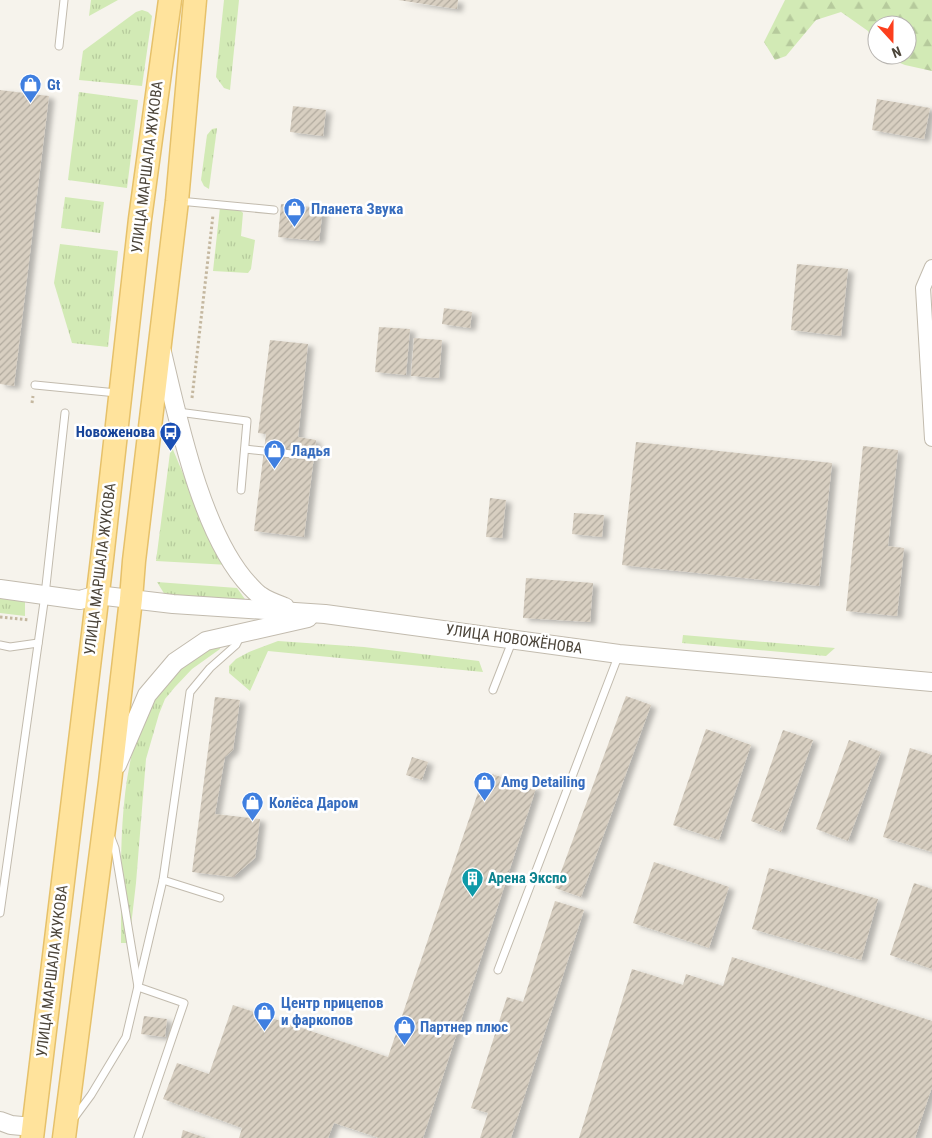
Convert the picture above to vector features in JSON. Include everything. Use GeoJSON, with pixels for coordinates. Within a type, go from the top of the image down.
{"type":"FeatureCollection","features":[{"type":"Feature","properties":{"kind":"main road","name":"УЛИЦА МАРШАЛА ЖУКОВА"},"geometry":{"type":"LineString","coordinates":[[33,1132],[119,393],[142,203],[170,0]]}},
{"type":"Feature","properties":{"kind":"main road","name":"УЛИЦА МАРШАЛА ЖУКОВА"},"geometry":{"type":"LineString","coordinates":[[64,1134],[110,782],[177,201],[195,0]]}},
{"type":"Feature","properties":{"kind":"street"},"geometry":{"type":"LineString","coordinates":[[932,267],[923,288],[932,439]]}},
{"type":"Feature","properties":{"kind":"street"},"geometry":{"type":"LineString","coordinates":[[160,344],[183,412],[198,485],[215,530],[238,574],[260,596],[284,607],[325,614]]}},
{"type":"Feature","properties":{"kind":"street","name":"УЛИЦА НОВОЖЁНОВА"},"geometry":{"type":"LineString","coordinates":[[0,589],[80,600],[97,595],[173,604],[325,614],[619,654],[932,682]]}},
{"type":"Feature","properties":{"kind":"street"},"geometry":{"type":"LineString","coordinates":[[110,782],[147,695],[175,662],[206,641],[325,614]]}},
{"type":"Feature","properties":{"kind":"street"},"geometry":{"type":"LineString","coordinates":[[0,1121],[33,1132]]}},
{"type":"Feature","properties":{"kind":"lane"},"geometry":{"type":"LineString","coordinates":[[59,46],[64,0]]}},
{"type":"Feature","properties":{"kind":"lane"},"geometry":{"type":"LineString","coordinates":[[177,201],[274,210]]}},
{"type":"Feature","properties":{"kind":"lane"},"geometry":{"type":"LineString","coordinates":[[35,385],[119,393]]}},
{"type":"Feature","properties":{"kind":"lane"},"geometry":{"type":"LineString","coordinates":[[183,412],[247,421],[241,490]]}},
{"type":"Feature","properties":{"kind":"lane"},"geometry":{"type":"LineString","coordinates":[[0,914],[45,595],[66,413]]}},
{"type":"Feature","properties":{"kind":"lane"},"geometry":{"type":"LineString","coordinates":[[245,449],[311,456]]}},
{"type":"Feature","properties":{"kind":"lane"},"geometry":{"type":"LineString","coordinates":[[64,1134],[92,1096],[126,1036],[163,880],[190,692],[210,668],[236,645],[242,634]]}},
{"type":"Feature","properties":{"kind":"lane"},"geometry":{"type":"LineString","coordinates":[[493,690],[513,639]]}},
{"type":"Feature","properties":{"kind":"lane"},"geometry":{"type":"LineString","coordinates":[[0,645],[10,647],[38,643]]}},
{"type":"Feature","properties":{"kind":"lane"},"geometry":{"type":"LineString","coordinates":[[498,970],[619,654]]}},
{"type":"Feature","properties":{"kind":"lane"},"geometry":{"type":"LineString","coordinates":[[105,820],[115,848],[138,987]]}},
{"type":"Feature","properties":{"kind":"lane"},"geometry":{"type":"LineString","coordinates":[[163,880],[220,898]]}},
{"type":"Feature","properties":{"kind":"lane"},"geometry":{"type":"LineString","coordinates":[[138,987],[184,1003],[138,1138]]}},
{"type":"Feature","properties":{"kind":"path"},"geometry":{"type":"LineString","coordinates":[[183,412],[214,205]]}},
{"type":"Feature","properties":{"kind":"path"},"geometry":{"type":"LineString","coordinates":[[0,617],[41,622]]}},
{"type":"Feature","properties":{"kind":"green space"},"geometry":{"type":"Polygon","coordinates":[[[91,0],[118,0],[89,16],[91,0]]]}},
{"type":"Feature","properties":{"kind":"green space"},"geometry":{"type":"Polygon","coordinates":[[[224,0],[239,0],[230,90],[224,88],[216,77],[224,0]]]}},
{"type":"Feature","properties":{"kind":"green space"},"geometry":{"type":"Polygon","coordinates":[[[785,0],[932,0],[932,71],[905,65],[917,65],[917,15],[867,15],[867,30],[841,12],[816,20],[786,56],[775,60],[764,42],[785,0]]]}},
{"type":"Feature","properties":{"kind":"green space"},"geometry":{"type":"Polygon","coordinates":[[[142,10],[152,16],[142,86],[79,80],[83,51],[136,12],[142,10]]]}},
{"type":"Feature","properties":{"kind":"green space"},"geometry":{"type":"Polygon","coordinates":[[[79,92],[138,100],[127,188],[68,180],[79,92]]]}},
{"type":"Feature","properties":{"kind":"green space"},"geometry":{"type":"Polygon","coordinates":[[[217,128],[209,189],[204,186],[201,180],[207,135],[212,129],[217,128]]]}},
{"type":"Feature","properties":{"kind":"green space"},"geometry":{"type":"Polygon","coordinates":[[[65,197],[104,202],[100,233],[61,228],[65,197]]]}},
{"type":"Feature","properties":{"kind":"green space"},"geometry":{"type":"Polygon","coordinates":[[[220,207],[239,209],[243,213],[241,236],[255,240],[251,269],[248,273],[213,271],[220,207]]]}},
{"type":"Feature","properties":{"kind":"green space"},"geometry":{"type":"Polygon","coordinates":[[[60,244],[118,251],[108,347],[72,343],[54,283],[60,244]]]}},
{"type":"Feature","properties":{"kind":"green space"},"geometry":{"type":"Polygon","coordinates":[[[171,445],[206,528],[229,565],[156,561],[171,445]]]}},
{"type":"Feature","properties":{"kind":"green space"},"geometry":{"type":"Polygon","coordinates":[[[157,582],[237,588],[247,602],[165,595],[157,582]]]}},
{"type":"Feature","properties":{"kind":"green space"},"geometry":{"type":"Polygon","coordinates":[[[0,595],[25,599],[25,616],[0,613],[0,595]]]}},
{"type":"Feature","properties":{"kind":"green space"},"geometry":{"type":"Polygon","coordinates":[[[683,635],[835,648],[826,656],[682,643],[683,635]]]}},
{"type":"Feature","properties":{"kind":"green space"},"geometry":{"type":"Polygon","coordinates":[[[278,641],[364,647],[479,661],[483,672],[268,651],[250,691],[229,673],[229,666],[236,659],[278,641]]]}},
{"type":"Feature","properties":{"kind":"green space"},"geometry":{"type":"Polygon","coordinates":[[[221,643],[220,649],[192,669],[175,687],[165,699],[159,714],[146,759],[129,943],[121,943],[122,833],[125,794],[131,757],[142,721],[158,690],[180,664],[194,655],[221,643]]]}},
{"type":"Feature","properties":{"kind":"building"},"geometry":{"type":"Polygon","coordinates":[[[398,0],[458,0],[457,9],[398,0]]]}},
{"type":"Feature","properties":{"kind":"building"},"geometry":{"type":"Polygon","coordinates":[[[0,90],[49,96],[14,386],[0,384],[0,90]]]}},
{"type":"Feature","properties":{"kind":"building"},"geometry":{"type":"Polygon","coordinates":[[[877,99],[930,108],[924,139],[872,130],[877,99]]]}},
{"type":"Feature","properties":{"kind":"building"},"geometry":{"type":"Polygon","coordinates":[[[293,106],[326,110],[323,136],[290,132],[293,106]]]}},
{"type":"Feature","properties":{"kind":"building"},"geometry":{"type":"Polygon","coordinates":[[[281,204],[323,208],[319,241],[278,237],[281,204]]]}},
{"type":"Feature","properties":{"kind":"building"},"geometry":{"type":"Polygon","coordinates":[[[797,264],[848,269],[841,336],[791,330],[797,264]]]}},
{"type":"Feature","properties":{"kind":"building"},"geometry":{"type":"Polygon","coordinates":[[[444,308],[472,312],[470,328],[442,324],[444,308]]]}},
{"type":"Feature","properties":{"kind":"building"},"geometry":{"type":"Polygon","coordinates":[[[379,327],[410,329],[406,375],[375,372],[379,327]]]}},
{"type":"Feature","properties":{"kind":"building"},"geometry":{"type":"Polygon","coordinates":[[[414,338],[442,340],[439,378],[411,376],[414,338]]]}},
{"type":"Feature","properties":{"kind":"building"},"geometry":{"type":"Polygon","coordinates":[[[270,340],[308,344],[298,437],[316,440],[304,537],[254,531],[266,434],[258,433],[270,340]]]}},
{"type":"Feature","properties":{"kind":"building"},"geometry":{"type":"Polygon","coordinates":[[[636,442],[832,463],[819,586],[622,565],[636,442]]]}},
{"type":"Feature","properties":{"kind":"building"},"geometry":{"type":"Polygon","coordinates":[[[863,446],[898,450],[888,546],[904,548],[897,616],[846,611],[863,446]]]}},
{"type":"Feature","properties":{"kind":"building"},"geometry":{"type":"Polygon","coordinates":[[[490,498],[506,500],[502,538],[486,537],[490,498]]]}},
{"type":"Feature","properties":{"kind":"building"},"geometry":{"type":"Polygon","coordinates":[[[574,513],[604,515],[602,537],[572,534],[574,513]]]}},
{"type":"Feature","properties":{"kind":"building"},"geometry":{"type":"Polygon","coordinates":[[[526,578],[593,583],[590,622],[523,618],[526,578]]]}},
{"type":"Feature","properties":{"kind":"building"},"geometry":{"type":"Polygon","coordinates":[[[626,696],[651,705],[581,897],[555,888],[626,696]]]}},
{"type":"Feature","properties":{"kind":"building"},"geometry":{"type":"Polygon","coordinates":[[[215,697],[240,700],[233,750],[225,757],[215,814],[260,819],[255,858],[233,877],[192,872],[215,697]]]}},
{"type":"Feature","properties":{"kind":"building"},"geometry":{"type":"Polygon","coordinates":[[[706,729],[751,745],[719,840],[673,825],[706,729]]]}},
{"type":"Feature","properties":{"kind":"building"},"geometry":{"type":"Polygon","coordinates":[[[783,730],[813,740],[781,832],[751,821],[783,730]]]}},
{"type":"Feature","properties":{"kind":"building"},"geometry":{"type":"Polygon","coordinates":[[[849,740],[881,752],[848,841],[816,829],[849,740]]]}},
{"type":"Feature","properties":{"kind":"building"},"geometry":{"type":"Polygon","coordinates":[[[910,748],[932,755],[932,852],[883,837],[910,748]]]}},
{"type":"Feature","properties":{"kind":"building"},"geometry":{"type":"Polygon","coordinates":[[[412,757],[428,762],[422,780],[406,775],[412,757]]]}},
{"type":"Feature","properties":{"kind":"building","name":"Арена Экспо"},"geometry":{"type":"Polygon","coordinates":[[[485,772],[536,788],[423,1138],[379,1138],[334,1123],[328,1138],[239,1138],[242,1128],[163,1099],[177,1063],[209,1074],[233,1005],[388,1057],[485,772]]]}},
{"type":"Feature","properties":{"kind":"building"},"geometry":{"type":"Polygon","coordinates":[[[654,862],[729,887],[709,948],[633,923],[654,862]]]}},
{"type":"Feature","properties":{"kind":"building"},"geometry":{"type":"Polygon","coordinates":[[[769,868],[878,899],[861,960],[752,929],[769,868]]]}},
{"type":"Feature","properties":{"kind":"building"},"geometry":{"type":"Polygon","coordinates":[[[914,883],[932,889],[932,969],[890,955],[914,883]]]}},
{"type":"Feature","properties":{"kind":"building"},"geometry":{"type":"Polygon","coordinates":[[[555,901],[584,910],[511,1138],[480,1138],[488,1113],[471,1108],[507,997],[523,1002],[555,901]]]}},
{"type":"Feature","properties":{"kind":"building"},"geometry":{"type":"Polygon","coordinates":[[[732,957],[932,1021],[932,1087],[915,1138],[579,1138],[632,969],[683,985],[686,974],[723,986],[732,957]]]}},
{"type":"Feature","properties":{"kind":"building"},"geometry":{"type":"Polygon","coordinates":[[[144,1016],[167,1019],[165,1037],[141,1034],[144,1016]]]}},
{"type":"Feature","properties":{"kind":"building"},"geometry":{"type":"Polygon","coordinates":[[[183,1130],[206,1138],[181,1138],[183,1130]]]}},
{"type":"Feature","properties":{"kind":"place","name":"Gt"},"geometry":{"type":"Point","coordinates":[31,104]}},
{"type":"Feature","properties":{"kind":"place","name":"Планета Звука"},"geometry":{"type":"Point","coordinates":[295,228]}},
{"type":"Feature","properties":{"kind":"place","name":"Новоженова"},"geometry":{"type":"Point","coordinates":[171,451]}},
{"type":"Feature","properties":{"kind":"place","name":"Ладья"},"geometry":{"type":"Point","coordinates":[275,470]}},
{"type":"Feature","properties":{"kind":"place","name":"Amg Detailing"},"geometry":{"type":"Point","coordinates":[485,801]}},
{"type":"Feature","properties":{"kind":"place","name":"Колёса Даром"},"geometry":{"type":"Point","coordinates":[253,822]}},
{"type":"Feature","properties":{"kind":"place","name":"Арена Экспо"},"geometry":{"type":"Point","coordinates":[472,897]}},
{"type":"Feature","properties":{"kind":"place","name":"Центр прицепов и фаркопов"},"geometry":{"type":"Point","coordinates":[265,1031]}},
{"type":"Feature","properties":{"kind":"place","name":"Партнер плюс"},"geometry":{"type":"Point","coordinates":[404,1046]}}]}
